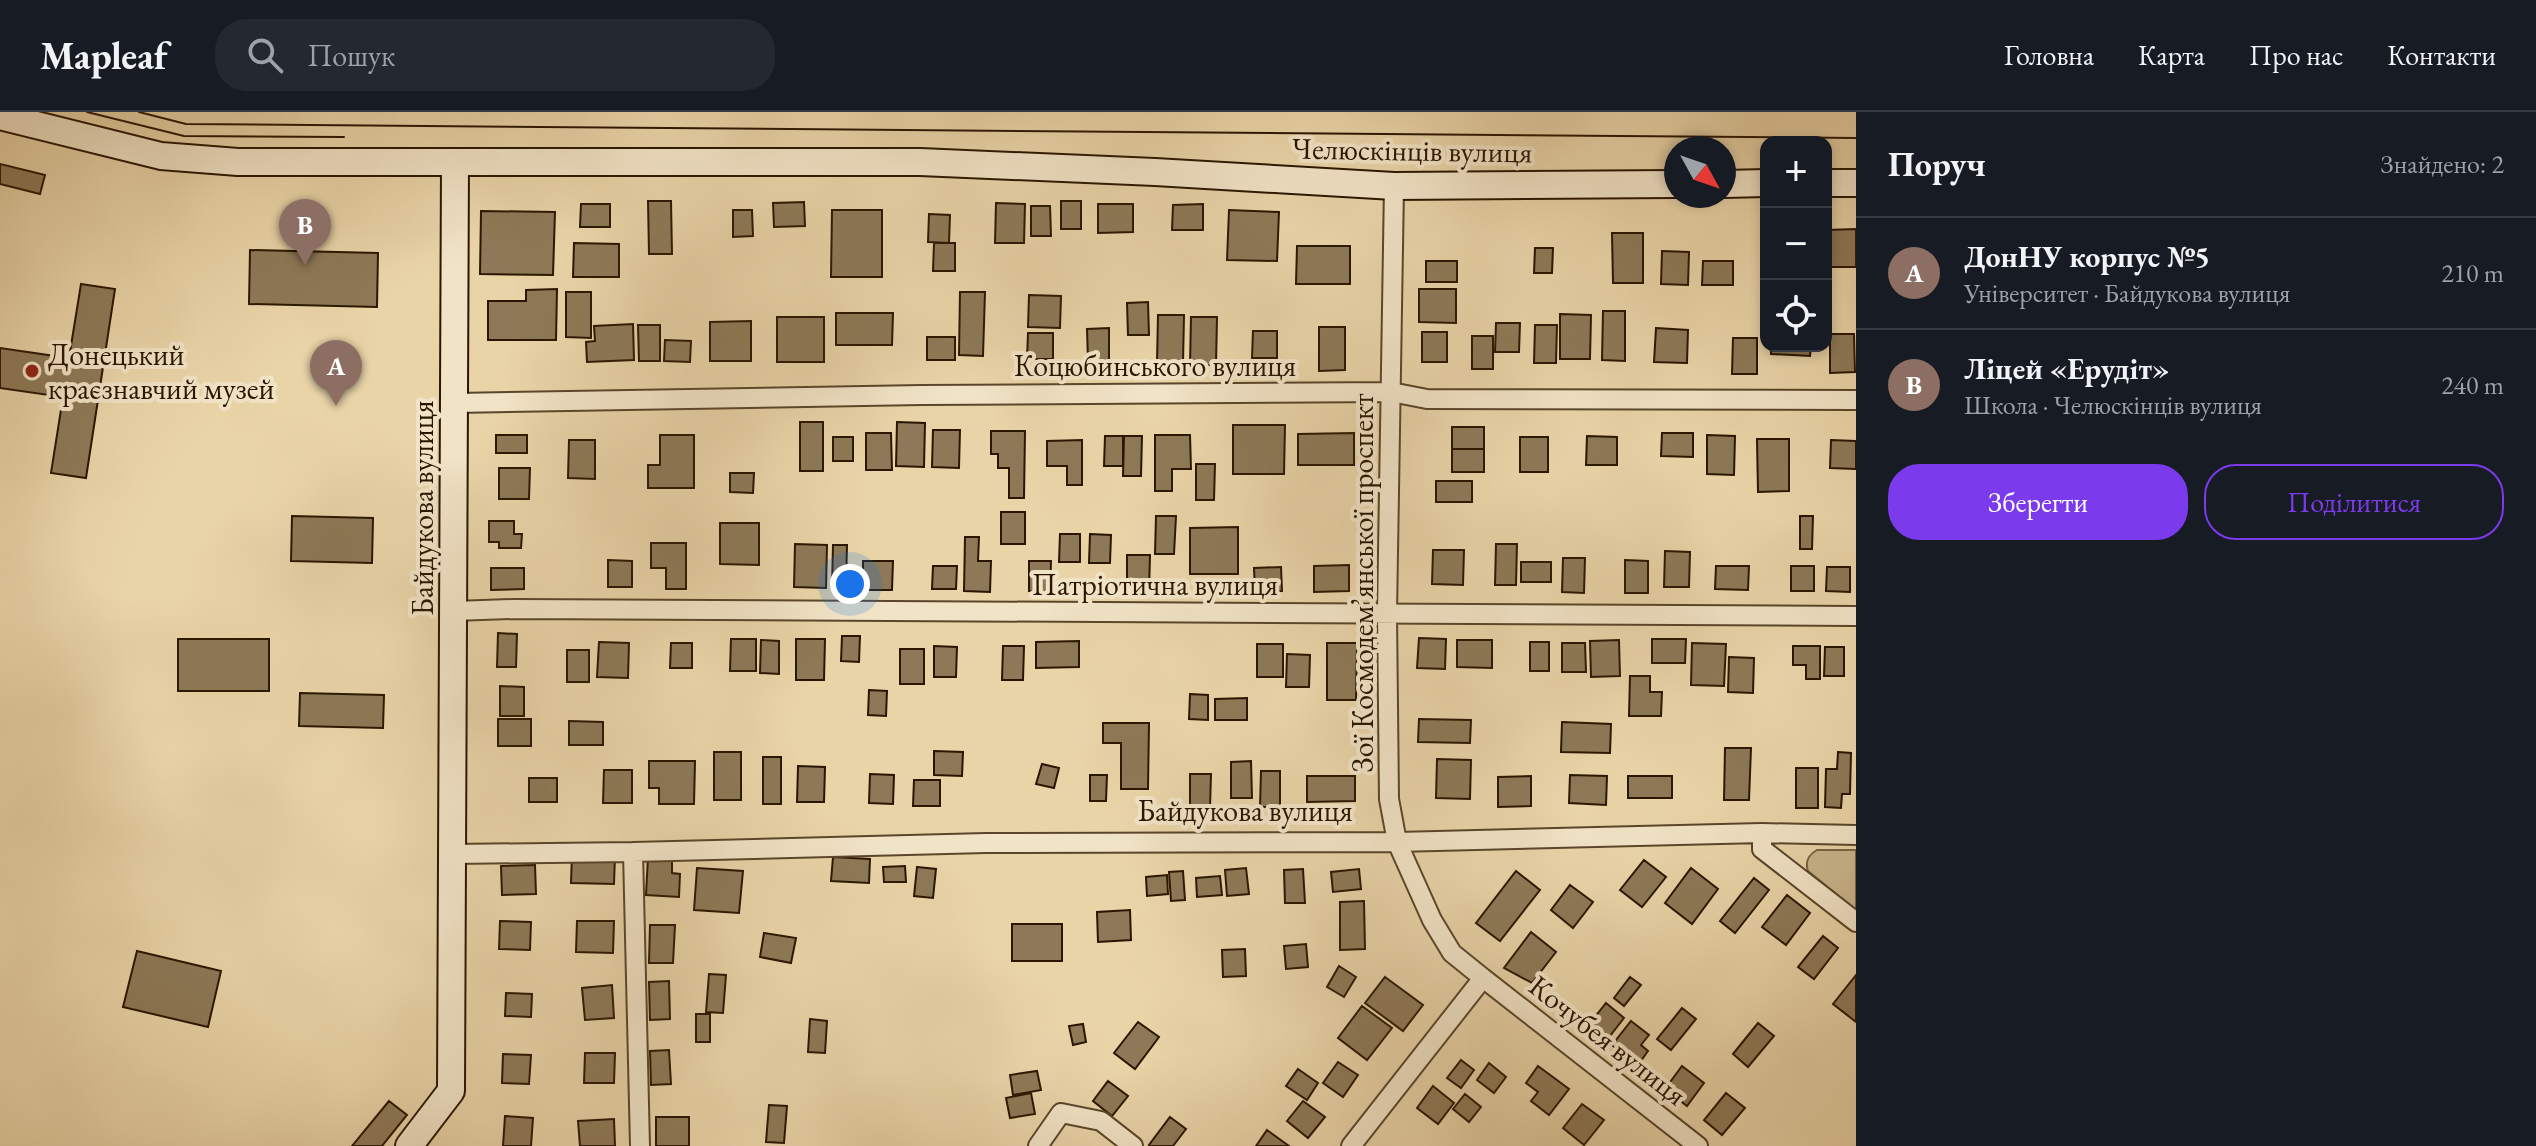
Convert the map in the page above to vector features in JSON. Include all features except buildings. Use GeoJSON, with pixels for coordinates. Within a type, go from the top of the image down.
{"type":"FeatureCollection","features":[{"type":"Feature","properties":{"kind":"main road","name":"Челюскінців вулиця"},"geometry":{"type":"LineString","coordinates":[[0,116],[161,156],[238,162],[920,162],[1394,186],[1664,184]]}},
{"type":"Feature","properties":{"kind":"main road","name":"Байдукова вулиця"},"geometry":{"type":"LineString","coordinates":[[409,1146],[451,1091],[455,162]]}},
{"type":"Feature","properties":{"kind":"main road"},"geometry":{"type":"LineString","coordinates":[[1736,184],[1760,183]]}},
{"type":"Feature","properties":{"kind":"main road"},"geometry":{"type":"LineString","coordinates":[[1832,183],[1856,183]]}},
{"type":"Feature","properties":{"kind":"street","name":"Зої Космодем’янської проспект"},"geometry":{"type":"LineString","coordinates":[[1394,186],[1387,614],[1389,799],[1397,842],[1438,931],[1452,953],[1483,978]]}},
{"type":"Feature","properties":{"kind":"street","name":"Коцюбинського вулиця"},"geometry":{"type":"LineString","coordinates":[[455,403],[1391,392],[1427,399],[1856,400]]}},
{"type":"Feature","properties":{"kind":"street","name":"Патріотична вулиця"},"geometry":{"type":"LineString","coordinates":[[454,611],[1856,616]]}},
{"type":"Feature","properties":{"kind":"street","name":"Байдукова вулиця"},"geometry":{"type":"LineString","coordinates":[[452,854],[986,843],[1397,842],[1762,833],[1856,835]]}},
{"type":"Feature","properties":{"kind":"street"},"geometry":{"type":"LineString","coordinates":[[1762,833],[1762,849],[1856,922]]}},
{"type":"Feature","properties":{"kind":"street"},"geometry":{"type":"LineString","coordinates":[[633,852],[640,1146]]}},
{"type":"Feature","properties":{"kind":"street"},"geometry":{"type":"LineString","coordinates":[[1351,1146],[1483,978]]}},
{"type":"Feature","properties":{"kind":"street","name":"Кочубея вулиця"},"geometry":{"type":"LineString","coordinates":[[1483,978],[1698,1146]]}},
{"type":"Feature","properties":{"kind":"street"},"geometry":{"type":"LineString","coordinates":[[1038,1146],[1061,1113],[1101,1121],[1133,1146]]}},
{"type":"Feature","properties":{"kind":"shaded area"},"geometry":{"type":"Polygon","coordinates":[[[1817,850],[1856,850],[1856,910],[1808,871],[1808,859],[1817,850]]]}},
{"type":"Feature","properties":{"kind":"tram line"},"geometry":{"type":"LineString","coordinates":[[87,112],[184,136],[344,137]]}},
{"type":"Feature","properties":{"kind":"tram line"},"geometry":{"type":"LineString","coordinates":[[139,112],[186,124],[1856,138]]}},
{"type":"Feature","properties":{"kind":"place","name":"Ліцей «Ерудіт»"},"geometry":{"type":"Point","coordinates":[305,265]}},
{"type":"Feature","properties":{"kind":"place","name":"Донецький краєзнавчий музей"},"geometry":{"type":"Point","coordinates":[32,371]}},
{"type":"Feature","properties":{"kind":"place","name":"ДонНУ корпус №5"},"geometry":{"type":"Point","coordinates":[336,406]}}]}
